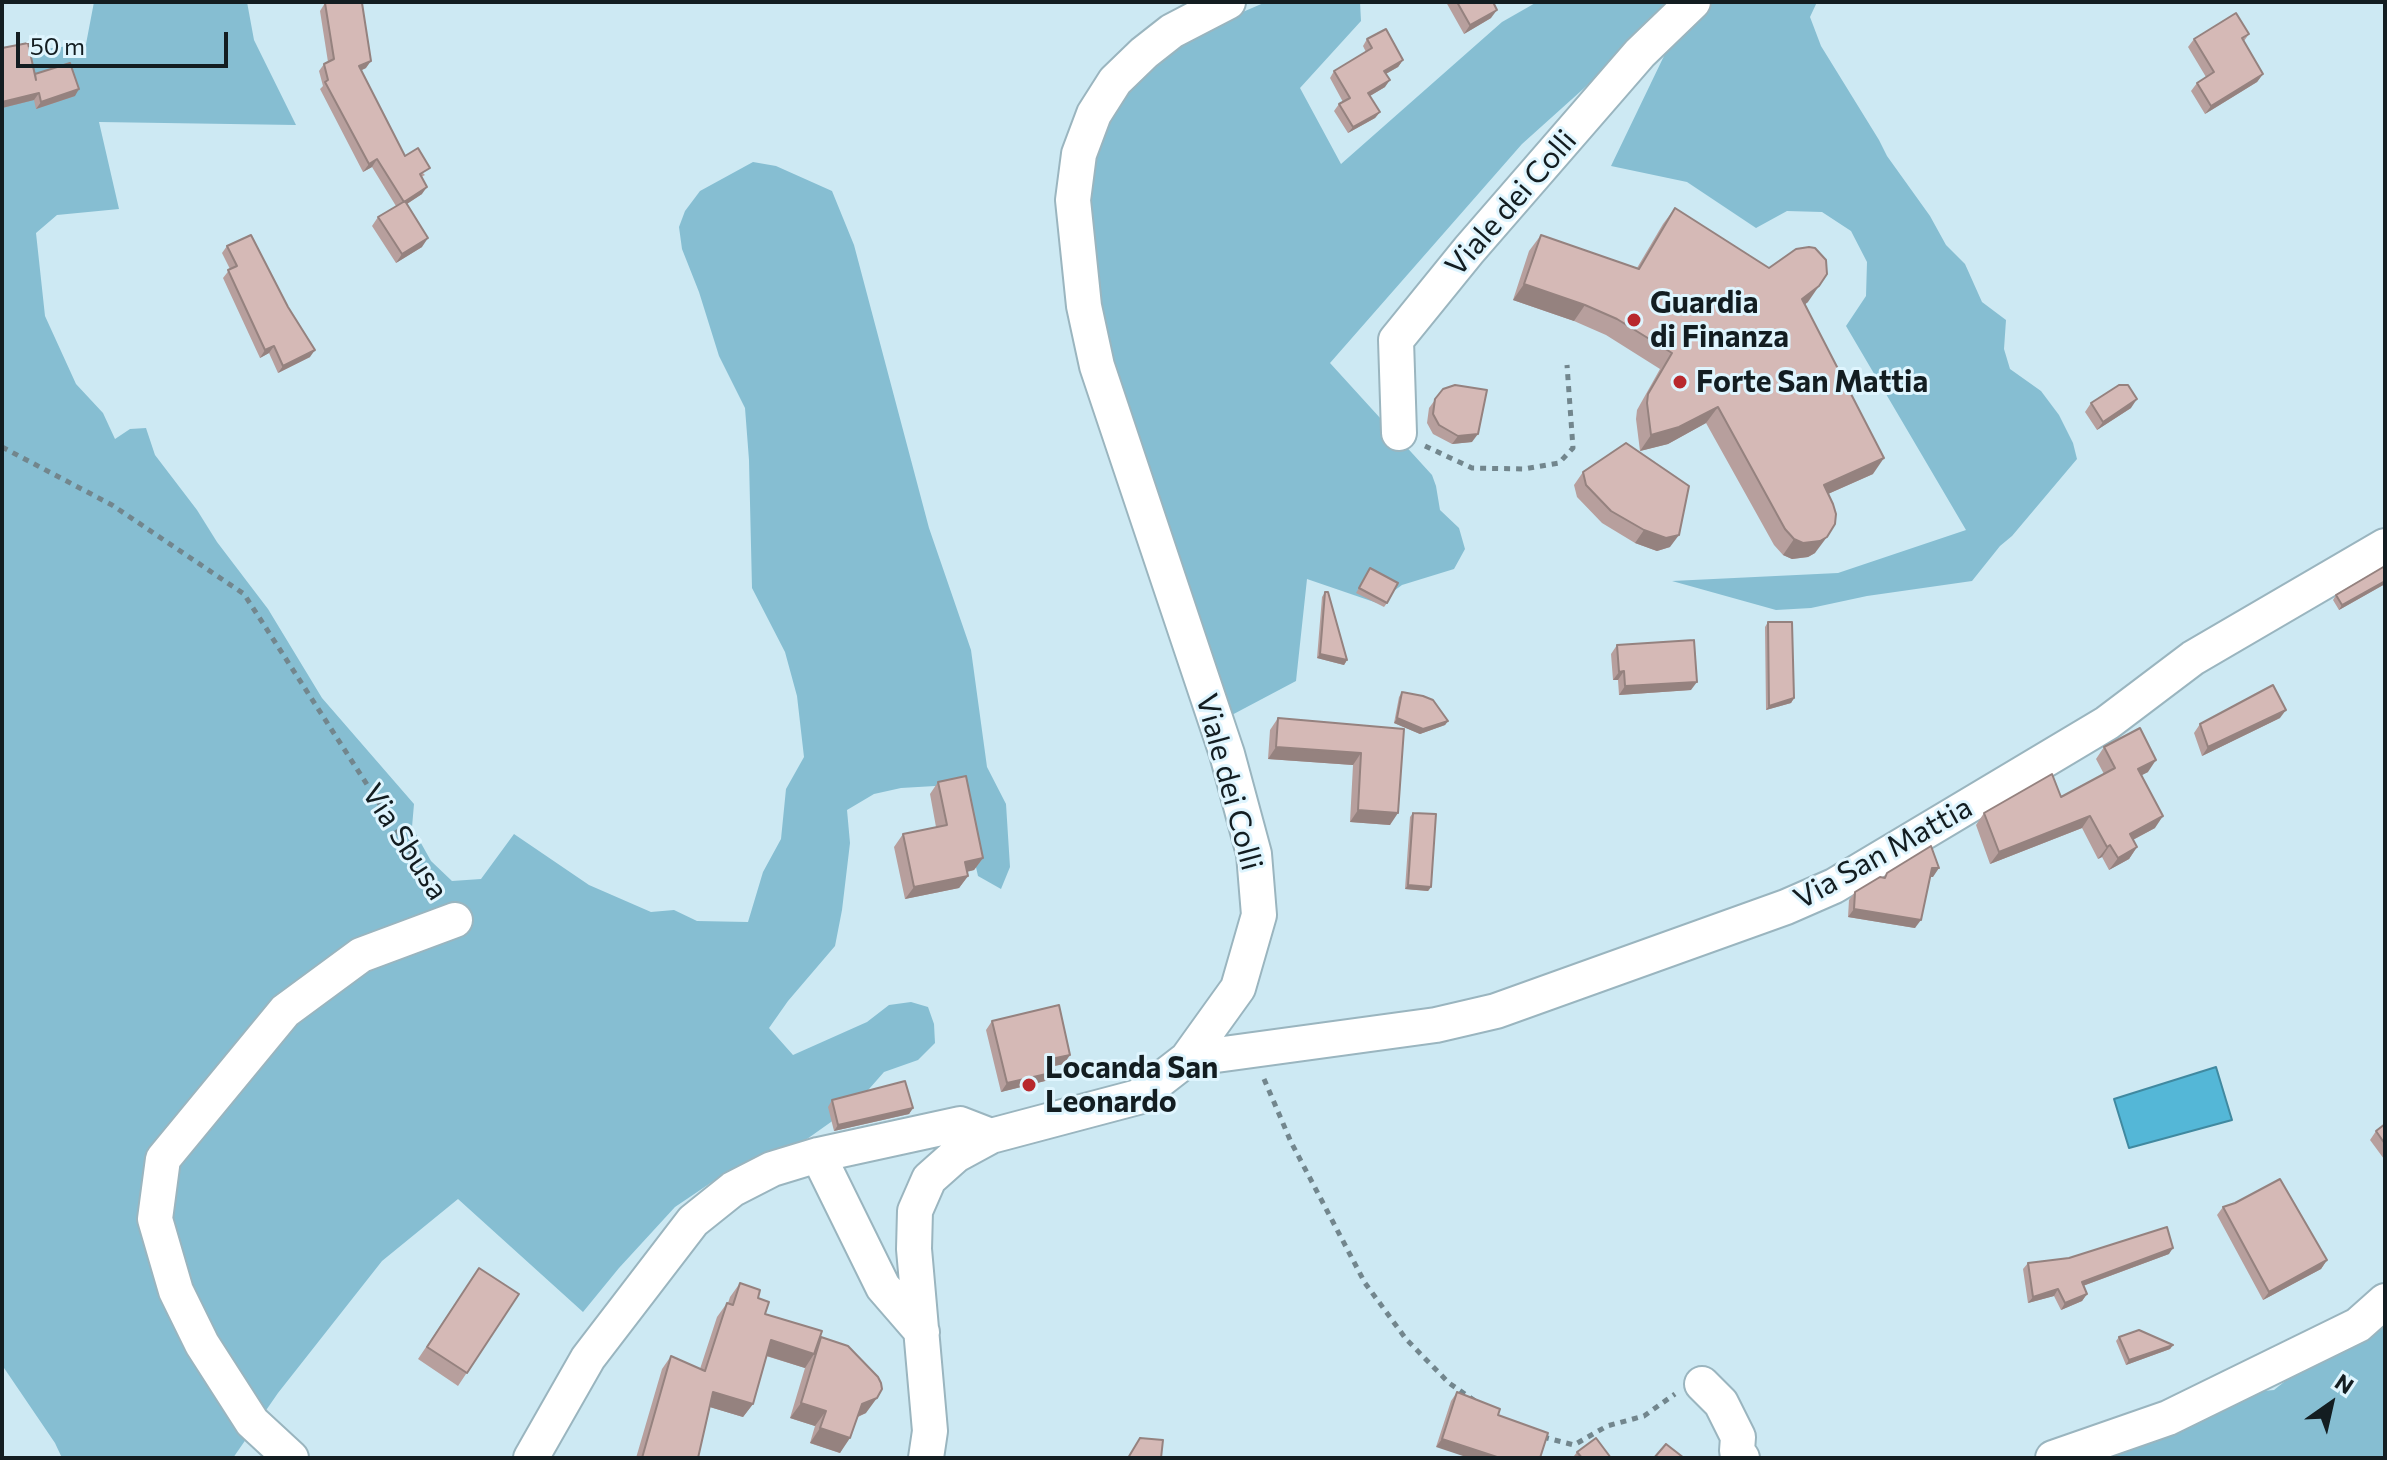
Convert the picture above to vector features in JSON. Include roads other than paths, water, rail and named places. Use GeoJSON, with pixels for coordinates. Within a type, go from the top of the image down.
{"type":"FeatureCollection","features":[{"type":"Feature","properties":{"kind":"street","name":"Viale dei Colli"},"geometry":{"type":"LineString","coordinates":[[926,1458],[930,1431],[914,1249],[915,1211],[929,1179],[956,1155],[991,1136],[1138,1097],[1187,1059],[1238,988],[1259,915],[1254,854],[1227,754],[1097,366],[1084,306],[1073,200],[1079,154],[1094,114],[1115,81],[1172,31],[1228,2]]}},
{"type":"Feature","properties":{"kind":"street","name":"Viale dei Colli"},"geometry":{"type":"LineString","coordinates":[[1399,433],[1396,340],[1469,250],[1640,53],[1693,2]]}},
{"type":"Feature","properties":{"kind":"street","name":"Via San Mattia"},"geometry":{"type":"LineString","coordinates":[[1187,1059],[1436,1025],[1496,1011],[1786,907],[1834,886],[2107,723],[2193,658],[2385,546]]}},
{"type":"Feature","properties":{"kind":"street","name":"Via Sbusa"},"geometry":{"type":"LineString","coordinates":[[291,1458],[252,1422],[202,1344],[176,1291],[155,1219],[163,1159],[285,1011],[361,955],[455,920]]}},
{"type":"Feature","properties":{"kind":"street"},"geometry":{"type":"LineString","coordinates":[[531,1458],[588,1358],[693,1221],[733,1189],[772,1169],[818,1155],[960,1124],[991,1136]]}},
{"type":"Feature","properties":{"kind":"street"},"geometry":{"type":"LineString","coordinates":[[818,1155],[883,1287],[922,1332]]}},
{"type":"Feature","properties":{"kind":"street"},"geometry":{"type":"LineString","coordinates":[[2053,1458],[2168,1418],[2358,1325],[2385,1301]]}},
{"type":"Feature","properties":{"kind":"street"},"geometry":{"type":"LineString","coordinates":[[1702,1384],[1721,1403],[1738,1437],[1737,1451],[1742,1458]]}},
{"type":"Feature","properties":{"kind":"place","name":"Guardia di Finanza"},"geometry":{"type":"Point","coordinates":[1634,320]}},
{"type":"Feature","properties":{"kind":"place","name":"Forte San Mattia"},"geometry":{"type":"Point","coordinates":[1680,382]}},
{"type":"Feature","properties":{"kind":"place","name":"Locanda San Leonardo"},"geometry":{"type":"Point","coordinates":[1029,1085]}}]}
